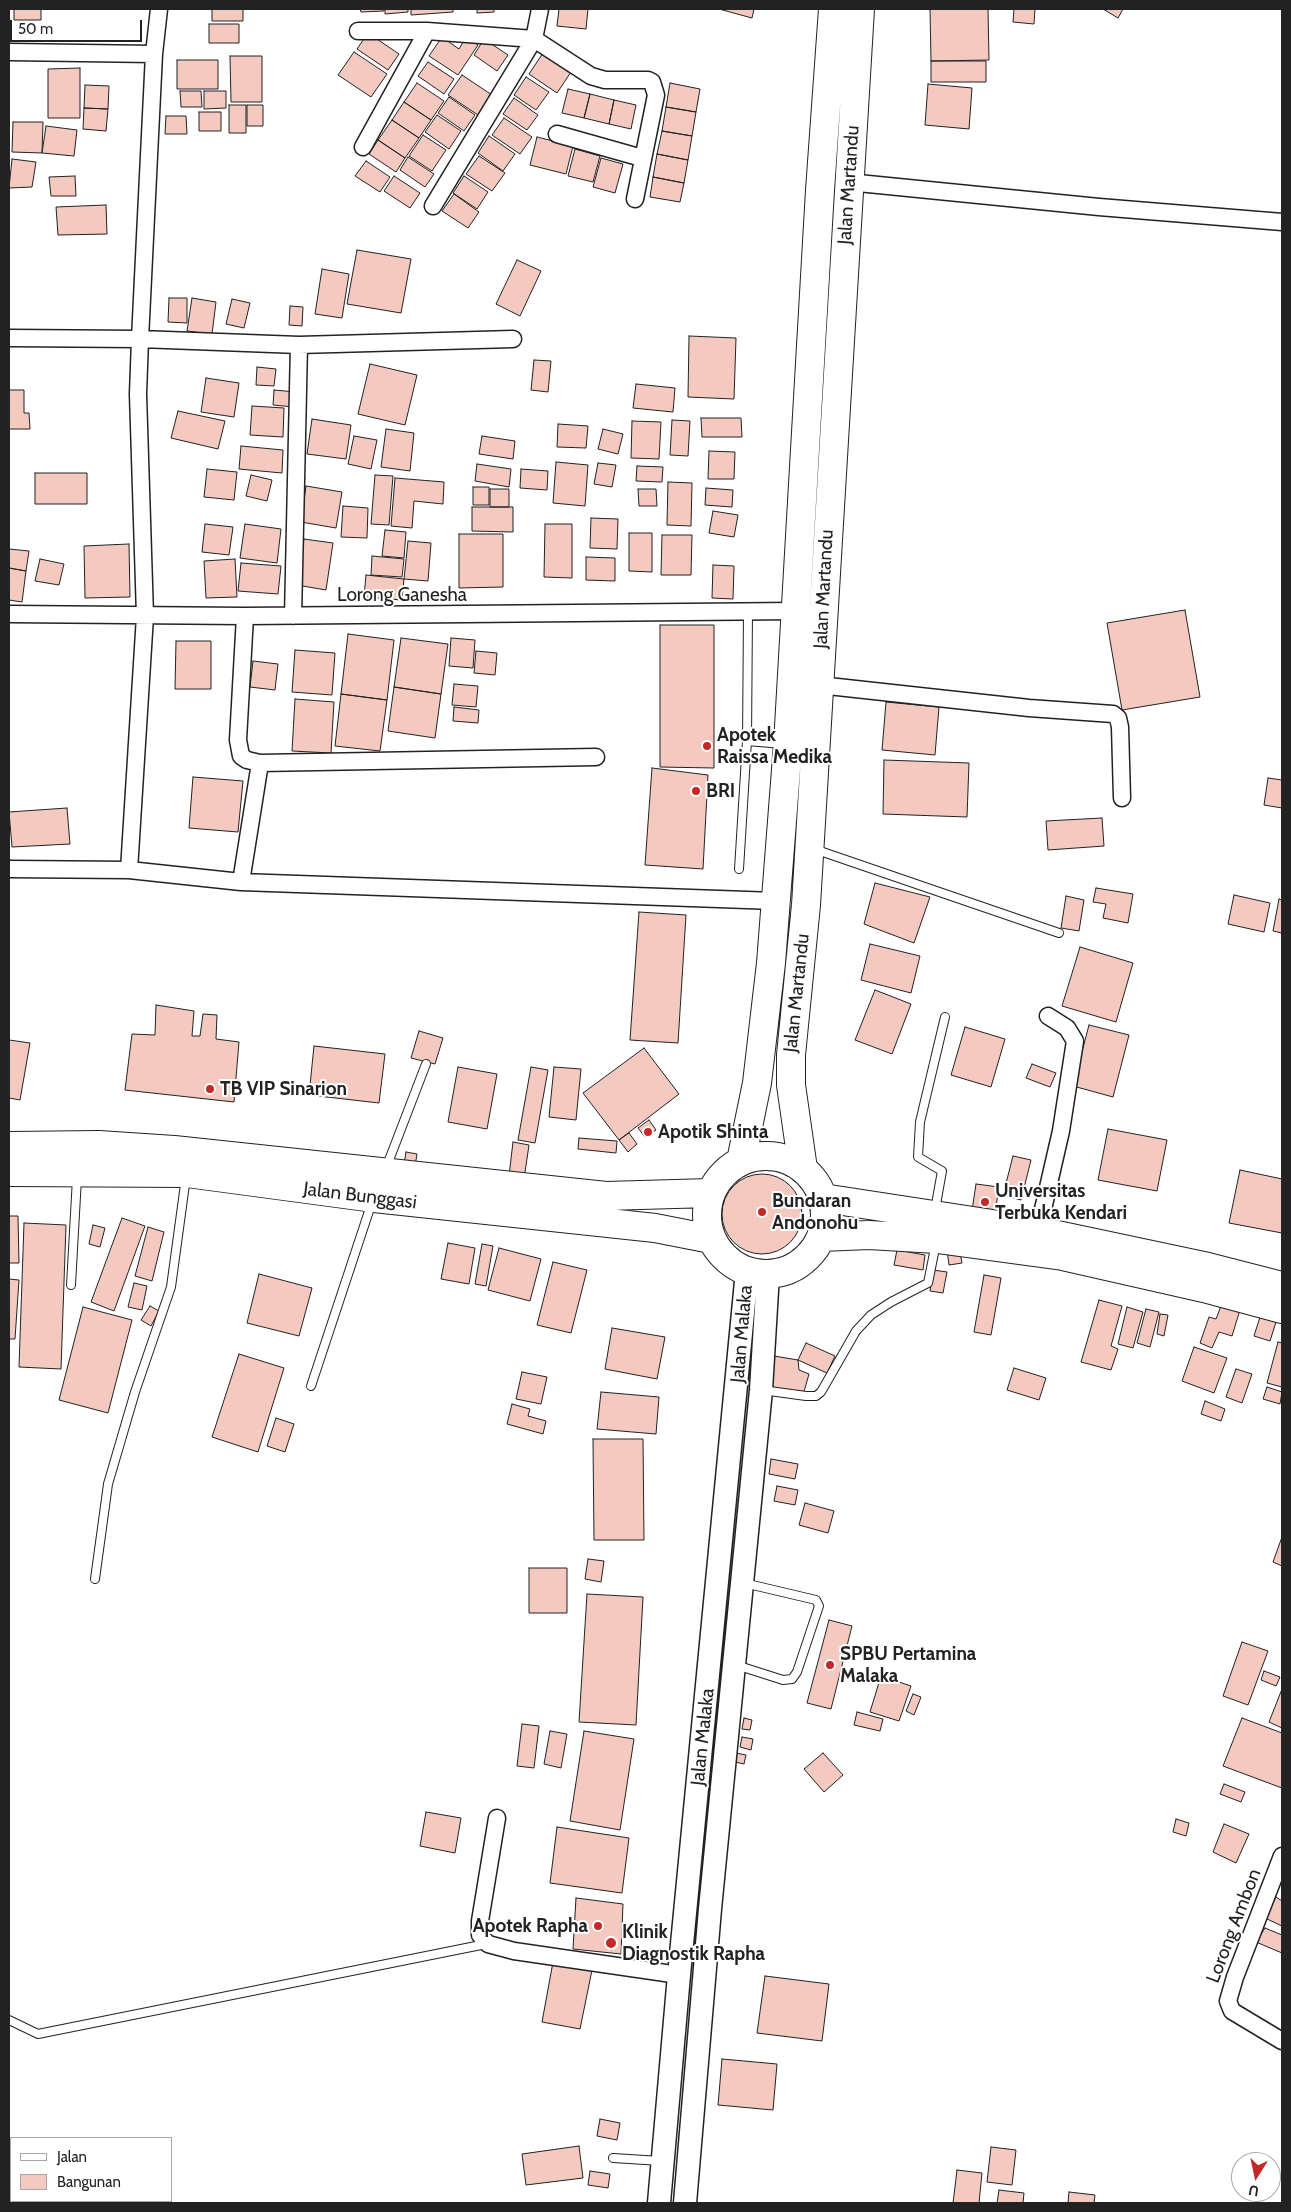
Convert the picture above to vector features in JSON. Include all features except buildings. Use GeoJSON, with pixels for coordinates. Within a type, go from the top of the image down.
{"type":"FeatureCollection","features":[{"type":"Feature","properties":{"kind":"highway","name":"Jalan Martandu"},"geometry":{"type":"LineString","coordinates":[[741,1161],[757,1083],[770,963],[788,744],[833,9]]}},
{"type":"Feature","properties":{"kind":"highway","name":"Jalan Martandu"},"geometry":{"type":"LineString","coordinates":[[803,1169],[791,1085],[790,1055],[806,905],[848,182],[860,9]]}},
{"type":"Feature","properties":{"kind":"highway"},"geometry":{"type":"LineString","coordinates":[[811,360],[838,361]]}},
{"type":"Feature","properties":{"kind":"highway","name":"Jalan Bunggasi"},"geometry":{"type":"LineString","coordinates":[[9,1146],[99,1145],[174,1150],[606,1196],[710,1193]]}},
{"type":"Feature","properties":{"kind":"highway"},"geometry":{"type":"LineString","coordinates":[[762,1155],[784,1158],[803,1169],[815,1182],[823,1198],[825,1224],[821,1237],[813,1251],[800,1264],[785,1271],[758,1273],[725,1259],[711,1238],[706,1216],[710,1193],[717,1180],[728,1169],[741,1161],[762,1155]]}},
{"type":"Feature","properties":{"kind":"highway","name":"Jalan Bunggasi"},"geometry":{"type":"LineString","coordinates":[[9,1172],[187,1173],[374,1198],[655,1228],[711,1238]]}},
{"type":"Feature","properties":{"kind":"highway"},"geometry":{"type":"LineString","coordinates":[[823,1198],[936,1227],[1063,1256],[1282,1286]]}},
{"type":"Feature","properties":{"kind":"highway"},"geometry":{"type":"LineString","coordinates":[[821,1237],[869,1235],[936,1227],[1038,1231],[1206,1277],[1282,1309]]}},
{"type":"Feature","properties":{"kind":"street"},"geometry":{"type":"LineString","coordinates":[[129,870],[145,616],[138,394],[154,54],[159,9]]}},
{"type":"Feature","properties":{"kind":"street"},"geometry":{"type":"LineString","coordinates":[[433,206],[534,39],[540,9]]}},
{"type":"Feature","properties":{"kind":"street"},"geometry":{"type":"LineString","coordinates":[[358,31],[427,31],[534,39],[591,76],[604,80],[648,80],[652,82],[656,95],[635,199]]}},
{"type":"Feature","properties":{"kind":"street"},"geometry":{"type":"LineString","coordinates":[[362,147],[427,31]]}},
{"type":"Feature","properties":{"kind":"street"},"geometry":{"type":"LineString","coordinates":[[9,52],[154,54]]}},
{"type":"Feature","properties":{"kind":"street"},"geometry":{"type":"LineString","coordinates":[[557,134],[642,158]]}},
{"type":"Feature","properties":{"kind":"street"},"geometry":{"type":"LineString","coordinates":[[848,182],[1282,222]]}},
{"type":"Feature","properties":{"kind":"street"},"geometry":{"type":"LineString","coordinates":[[9,338],[299,345],[513,339]]}},
{"type":"Feature","properties":{"kind":"street"},"geometry":{"type":"LineString","coordinates":[[293,616],[299,345]]}},
{"type":"Feature","properties":{"kind":"street","name":"Lorong Ganesha"},"geometry":{"type":"LineString","coordinates":[[9,614],[293,616],[796,611]]}},
{"type":"Feature","properties":{"kind":"street"},"geometry":{"type":"LineString","coordinates":[[245,616],[238,740],[241,756],[247,760],[260,763],[596,757]]}},
{"type":"Feature","properties":{"kind":"street"},"geometry":{"type":"LineString","coordinates":[[819,685],[1029,708],[1113,714],[1118,718],[1120,727],[1122,798]]}},
{"type":"Feature","properties":{"kind":"street"},"geometry":{"type":"LineString","coordinates":[[241,882],[260,763]]}},
{"type":"Feature","properties":{"kind":"street"},"geometry":{"type":"LineString","coordinates":[[9,869],[129,870],[241,882],[775,901]]}},
{"type":"Feature","properties":{"kind":"street"},"geometry":{"type":"LineString","coordinates":[[1038,1231],[1061,1131],[1075,1042],[1067,1028],[1048,1016]]}},
{"type":"Feature","properties":{"kind":"street","name":"Jalan Malaka"},"geometry":{"type":"LineString","coordinates":[[684,2203],[761,1390],[758,1273]]}},
{"type":"Feature","properties":{"kind":"street","name":"Jalan Malaka"},"geometry":{"type":"LineString","coordinates":[[660,2203],[679,1975],[758,1273]]}},
{"type":"Feature","properties":{"kind":"street"},"geometry":{"type":"LineString","coordinates":[[497,1818],[480,1921],[480,1935],[488,1944],[514,1951],[679,1975]]}},
{"type":"Feature","properties":{"kind":"street","name":"Lorong Ambon"},"geometry":{"type":"LineString","coordinates":[[1282,1856],[1235,1977],[1228,2001],[1232,2011],[1282,2041]]}},
{"type":"Feature","properties":{"kind":"lane"},"geometry":{"type":"LineString","coordinates":[[739,869],[747,741],[748,610]]}},
{"type":"Feature","properties":{"kind":"lane"},"geometry":{"type":"LineString","coordinates":[[747,741],[788,744]]}},
{"type":"Feature","properties":{"kind":"lane"},"geometry":{"type":"LineString","coordinates":[[809,848],[1059,933]]}},
{"type":"Feature","properties":{"kind":"lane"},"geometry":{"type":"LineString","coordinates":[[761,1390],[816,1396],[821,1392],[856,1331],[871,1315],[891,1302],[928,1283],[942,1171],[918,1157],[920,1122],[945,1017]]}},
{"type":"Feature","properties":{"kind":"lane"},"geometry":{"type":"LineString","coordinates":[[385,1172],[426,1064]]}},
{"type":"Feature","properties":{"kind":"lane"},"geometry":{"type":"LineString","coordinates":[[71,1285],[78,1171]]}},
{"type":"Feature","properties":{"kind":"lane"},"geometry":{"type":"LineString","coordinates":[[95,1579],[108,1484],[135,1392],[171,1287],[187,1173]]}},
{"type":"Feature","properties":{"kind":"lane"},"geometry":{"type":"LineString","coordinates":[[311,1386],[374,1198]]}},
{"type":"Feature","properties":{"kind":"lane"},"geometry":{"type":"LineString","coordinates":[[734,1665],[783,1680],[792,1679],[797,1672],[819,1606],[816,1600],[743,1583]]}},
{"type":"Feature","properties":{"kind":"lane"},"geometry":{"type":"LineString","coordinates":[[9,2020],[38,2034],[488,1944]]}},
{"type":"Feature","properties":{"kind":"lane"},"geometry":{"type":"LineString","coordinates":[[613,2158],[663,2162]]}},
{"type":"Feature","properties":{"kind":"place","name":"Apotek Raissa Medika"},"geometry":{"type":"Point","coordinates":[707,746]}},
{"type":"Feature","properties":{"kind":"place","name":"BRI"},"geometry":{"type":"Point","coordinates":[696,791]}},
{"type":"Feature","properties":{"kind":"place","name":"TB VIP Sinarion"},"geometry":{"type":"Point","coordinates":[210,1089]}},
{"type":"Feature","properties":{"kind":"place","name":"Apotik Shinta"},"geometry":{"type":"Point","coordinates":[648,1132]}},
{"type":"Feature","properties":{"kind":"place","name":"Universitas Terbuka Kendari"},"geometry":{"type":"Point","coordinates":[985,1202]}},
{"type":"Feature","properties":{"kind":"place","name":"Bundaran Andonohu"},"geometry":{"type":"Point","coordinates":[762,1212]}},
{"type":"Feature","properties":{"kind":"place","name":"SPBU Pertamina Malaka"},"geometry":{"type":"Point","coordinates":[830,1665]}},
{"type":"Feature","properties":{"kind":"place","name":"Apotek Rapha"},"geometry":{"type":"Point","coordinates":[598,1926]}},
{"type":"Feature","properties":{"kind":"place","name":"Klinik Diagnostik Rapha"},"geometry":{"type":"Point","coordinates":[611,1943]}}]}
